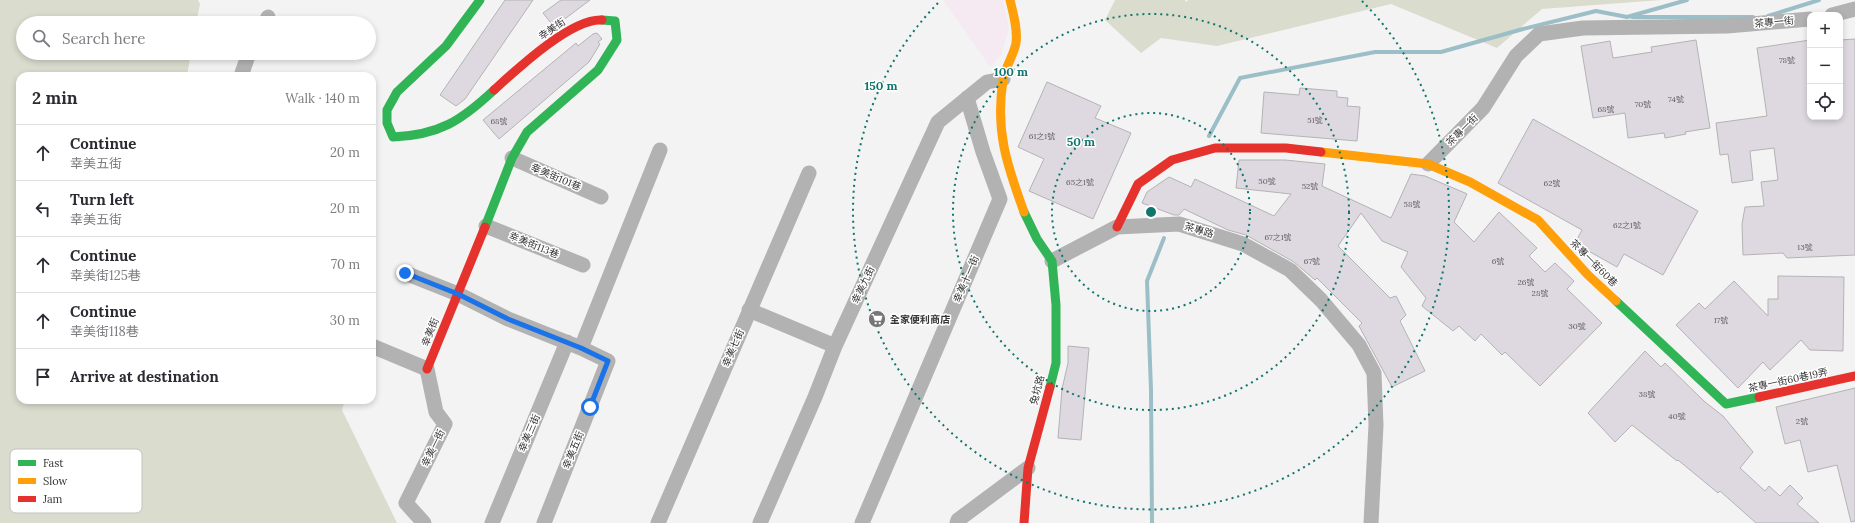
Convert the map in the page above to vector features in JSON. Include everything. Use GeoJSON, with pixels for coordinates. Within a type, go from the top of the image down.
{"type":"FeatureCollection","features":[{"type":"Feature","properties":{"kind":"street","name":"幸美街"},"geometry":{"type":"LineString","coordinates":[[427,369],[486,226],[512,158],[526,132],[598,70],[617,40],[615,21],[598,20],[578,25],[524,62],[487,97],[454,123],[414,136],[393,137],[387,123],[387,110],[397,92],[446,46],[480,0]]}},
{"type":"Feature","properties":{"kind":"street"},"geometry":{"type":"LineString","coordinates":[[1010,0],[1015,24],[1016,43],[1003,79],[1000,113],[1001,139],[1011,177],[1037,239],[1052,261]]}},
{"type":"Feature","properties":{"kind":"street"},"geometry":{"type":"LineString","coordinates":[[1843,12],[1855,9]]}},
{"type":"Feature","properties":{"kind":"street","name":"茶專一街"},"geometry":{"type":"LineString","coordinates":[[1428,164],[1483,108],[1516,56],[1539,34],[1583,28],[1727,26],[1807,19]]}},
{"type":"Feature","properties":{"kind":"street"},"geometry":{"type":"LineString","coordinates":[[242,72],[247,60]]}},
{"type":"Feature","properties":{"kind":"street","name":"幸美九街"},"geometry":{"type":"LineString","coordinates":[[760,523],[815,397],[835,346],[938,122],[987,82],[1003,79]]}},
{"type":"Feature","properties":{"kind":"street","name":"幸美十一街"},"geometry":{"type":"LineString","coordinates":[[862,523],[1000,199],[983,152],[967,98]]}},
{"type":"Feature","properties":{"kind":"street"},"geometry":{"type":"LineString","coordinates":[[1117,227],[1138,184],[1172,160],[1215,148],[1286,148],[1428,164]]}},
{"type":"Feature","properties":{"kind":"street","name":"幸美三街"},"geometry":{"type":"LineString","coordinates":[[492,523],[574,345],[660,150]]}},
{"type":"Feature","properties":{"kind":"street","name":"幸美街101巷"},"geometry":{"type":"LineString","coordinates":[[512,158],[601,197]]}},
{"type":"Feature","properties":{"kind":"street","name":"茶專一街60巷"},"geometry":{"type":"LineString","coordinates":[[1428,164],[1470,182],[1538,220],[1588,275],[1726,404]]}},
{"type":"Feature","properties":{"kind":"street","name":"幸美七街"},"geometry":{"type":"LineString","coordinates":[[658,523],[809,173]]}},
{"type":"Feature","properties":{"kind":"street","name":"茶專路"},"geometry":{"type":"LineString","coordinates":[[1052,261],[1117,227],[1179,224],[1243,244],[1290,270],[1321,300],[1359,344],[1374,373],[1376,424],[1371,523]]}},
{"type":"Feature","properties":{"kind":"street","name":"幸美街113巷"},"geometry":{"type":"LineString","coordinates":[[486,226],[583,265]]}},
{"type":"Feature","properties":{"kind":"street","name":"兔坑路"},"geometry":{"type":"LineString","coordinates":[[1024,523],[1028,468],[1056,363],[1056,305],[1052,261]]}},
{"type":"Feature","properties":{"kind":"street"},"geometry":{"type":"LineString","coordinates":[[405,273],[458,294],[508,319],[574,345]]}},
{"type":"Feature","properties":{"kind":"street"},"geometry":{"type":"LineString","coordinates":[[749,310],[835,346]]}},
{"type":"Feature","properties":{"kind":"street","name":"幸美五街"},"geometry":{"type":"LineString","coordinates":[[544,523],[608,361],[574,345]]}},
{"type":"Feature","properties":{"kind":"street"},"geometry":{"type":"LineString","coordinates":[[376,348],[427,369]]}},
{"type":"Feature","properties":{"kind":"street","name":"幸美一街"},"geometry":{"type":"LineString","coordinates":[[424,523],[406,503],[445,424],[436,412],[427,369]]}},
{"type":"Feature","properties":{"kind":"street","name":"茶專一街60巷19弄"},"geometry":{"type":"LineString","coordinates":[[1726,404],[1855,376]]}},
{"type":"Feature","properties":{"kind":"street"},"geometry":{"type":"LineString","coordinates":[[957,523],[958,520],[1028,468]]}},
{"type":"Feature","properties":{"kind":"shaded area"},"geometry":{"type":"Polygon","coordinates":[[[0,0],[198,0],[200,4],[197,16],[16,16],[16,60],[190,60],[188,72],[16,72],[16,404],[344,404],[342,410],[397,523],[0,523],[0,0]]]}},
{"type":"Feature","properties":{"kind":"shaded area"},"geometry":{"type":"Polygon","coordinates":[[[943,0],[1003,0],[1009,29],[1001,55],[990,67],[943,0]]]}},
{"type":"Feature","properties":{"kind":"shaded area"},"geometry":{"type":"Polygon","coordinates":[[[1115,0],[1185,0],[1186,2],[1188,0],[1661,0],[1542,9],[1497,48],[1391,4],[1217,46],[1161,38],[1141,53],[1105,20],[1115,0]]]}},
{"type":"Feature","properties":{"kind":"building"},"geometry":{"type":"Polygon","coordinates":[[[505,0],[533,0],[465,99],[456,106],[440,95],[505,0]]]}},
{"type":"Feature","properties":{"kind":"building"},"geometry":{"type":"Polygon","coordinates":[[[561,0],[590,0],[554,27],[543,13],[561,0]]]}},
{"type":"Feature","properties":{"kind":"building"},"geometry":{"type":"Polygon","coordinates":[[[597,33],[602,39],[598,42],[600,44],[589,62],[499,139],[483,120],[576,43],[578,46],[593,34],[597,33]]]}},
{"type":"Feature","properties":{"kind":"building"},"geometry":{"type":"Polygon","coordinates":[[[1855,39],[1855,255],[1787,258],[1783,253],[1743,255],[1742,224],[1745,207],[1764,206],[1761,182],[1778,180],[1774,148],[1750,151],[1753,180],[1732,183],[1728,154],[1720,155],[1716,123],[1767,116],[1757,48],[1807,40],[1807,120],[1843,120],[1843,40],[1855,39]]]}},
{"type":"Feature","properties":{"kind":"building"},"geometry":{"type":"Polygon","coordinates":[[[1696,40],[1710,128],[1685,132],[1686,134],[1665,138],[1664,133],[1628,138],[1625,113],[1593,118],[1581,46],[1610,41],[1613,58],[1652,52],[1651,47],[1696,40]]]}},
{"type":"Feature","properties":{"kind":"building"},"geometry":{"type":"Polygon","coordinates":[[[1047,82],[1101,106],[1095,118],[1131,133],[1093,219],[1029,191],[1044,159],[1018,147],[1047,82]]]}},
{"type":"Feature","properties":{"kind":"building"},"geometry":{"type":"Polygon","coordinates":[[[1300,88],[1337,91],[1337,97],[1348,98],[1347,106],[1360,107],[1357,141],[1261,133],[1264,92],[1299,95],[1300,88]]]}},
{"type":"Feature","properties":{"kind":"building"},"geometry":{"type":"Polygon","coordinates":[[[1533,119],[1698,211],[1663,275],[1624,254],[1617,267],[1575,243],[1582,230],[1498,183],[1533,119]]]}},
{"type":"Feature","properties":{"kind":"building"},"geometry":{"type":"Polygon","coordinates":[[[1239,160],[1285,160],[1325,164],[1322,186],[1391,218],[1411,174],[1425,176],[1465,193],[1467,194],[1454,222],[1474,242],[1499,212],[1537,248],[1529,256],[1545,272],[1555,263],[1574,281],[1567,289],[1602,323],[1540,386],[1505,352],[1502,355],[1481,334],[1475,341],[1459,326],[1453,331],[1422,306],[1426,298],[1401,267],[1408,252],[1382,241],[1361,213],[1338,246],[1390,298],[1396,296],[1406,315],[1400,321],[1425,371],[1392,387],[1359,326],[1362,323],[1317,278],[1315,280],[1294,262],[1246,235],[1228,230],[1184,209],[1179,215],[1174,215],[1142,203],[1147,192],[1169,177],[1191,187],[1195,179],[1274,216],[1291,194],[1236,188],[1239,160]]]}},
{"type":"Feature","properties":{"kind":"building"},"geometry":{"type":"Polygon","coordinates":[[[1778,276],[1844,277],[1843,351],[1810,350],[1801,340],[1770,370],[1763,362],[1738,388],[1676,325],[1699,303],[1705,309],[1734,281],[1768,316],[1768,299],[1778,299],[1778,276]]]}},
{"type":"Feature","properties":{"kind":"building"},"geometry":{"type":"Polygon","coordinates":[[[1068,346],[1089,348],[1081,440],[1058,438],[1062,389],[1068,363],[1068,346]]]}},
{"type":"Feature","properties":{"kind":"building"},"geometry":{"type":"Polygon","coordinates":[[[1645,351],[1661,367],[1665,363],[1705,402],[1723,416],[1753,452],[1740,468],[1765,491],[1769,486],[1780,496],[1790,485],[1803,498],[1797,504],[1819,523],[1756,523],[1720,491],[1718,493],[1632,425],[1615,442],[1588,413],[1645,351]]]}},
{"type":"Feature","properties":{"kind":"building"},"geometry":{"type":"Polygon","coordinates":[[[1855,388],[1855,521],[1851,522],[1837,465],[1808,472],[1800,440],[1785,444],[1776,407],[1855,388]]]}},
{"type":"Feature","properties":{"kind":"waterway"},"geometry":{"type":"LineString","coordinates":[[1209,136],[1240,78],[1375,52],[1441,52],[1523,29],[1596,11],[1627,17],[1687,0]]}},
{"type":"Feature","properties":{"kind":"waterway"},"geometry":{"type":"LineString","coordinates":[[1768,16],[1819,0]]}},
{"type":"Feature","properties":{"kind":"waterway"},"geometry":{"type":"LineString","coordinates":[[1632,17],[1753,17]]}},
{"type":"Feature","properties":{"kind":"waterway"},"geometry":{"type":"LineString","coordinates":[[1152,523],[1151,390],[1147,281],[1164,238]]}},
{"type":"Feature","properties":{"kind":"traffic: fast"},"geometry":{"type":"LineString","coordinates":[[480,0],[446,46],[397,92],[387,110],[387,123],[393,137],[424,133],[460,118],[494,90]]}},
{"type":"Feature","properties":{"kind":"traffic: fast"},"geometry":{"type":"LineString","coordinates":[[485,227],[512,158],[527,132],[598,70],[617,40],[615,21],[602,20]]}},
{"type":"Feature","properties":{"kind":"traffic: fast"},"geometry":{"type":"LineString","coordinates":[[1024,212],[1037,239],[1052,261],[1056,305],[1056,363],[1050,387]]}},
{"type":"Feature","properties":{"kind":"traffic: fast"},"geometry":{"type":"LineString","coordinates":[[1616,301],[1726,404],[1759,397]]}},
{"type":"Feature","properties":{"kind":"traffic: slow"},"geometry":{"type":"LineString","coordinates":[[1010,0],[1015,21],[1016,43],[1003,80],[1001,98],[1002,132],[1004,148],[1012,179],[1024,212]]}},
{"type":"Feature","properties":{"kind":"traffic: slow"},"geometry":{"type":"LineString","coordinates":[[1321,152],[1428,164],[1470,182],[1538,220],[1588,275],[1616,301]]}},
{"type":"Feature","properties":{"kind":"traffic: jam"},"geometry":{"type":"LineString","coordinates":[[494,90],[516,70],[560,36],[575,27],[589,22],[602,20]]}},
{"type":"Feature","properties":{"kind":"traffic: jam"},"geometry":{"type":"LineString","coordinates":[[1117,227],[1138,184],[1172,160],[1215,148],[1286,148],[1321,152]]}},
{"type":"Feature","properties":{"kind":"traffic: jam"},"geometry":{"type":"LineString","coordinates":[[427,369],[485,227]]}},
{"type":"Feature","properties":{"kind":"traffic: jam"},"geometry":{"type":"LineString","coordinates":[[1759,397],[1855,376]]}},
{"type":"Feature","properties":{"kind":"traffic: jam"},"geometry":{"type":"LineString","coordinates":[[1024,523],[1028,468],[1050,387]]}},
{"type":"Feature","properties":{"kind":"place","name":"全家便利商店"},"geometry":{"type":"Point","coordinates":[877,319]}},
{"type":"Feature","properties":{"kind":"route"},"geometry":{"type":"LineString","coordinates":[[405,273],[458,294],[508,319],[581,348],[608,361],[590,407]]}}]}
